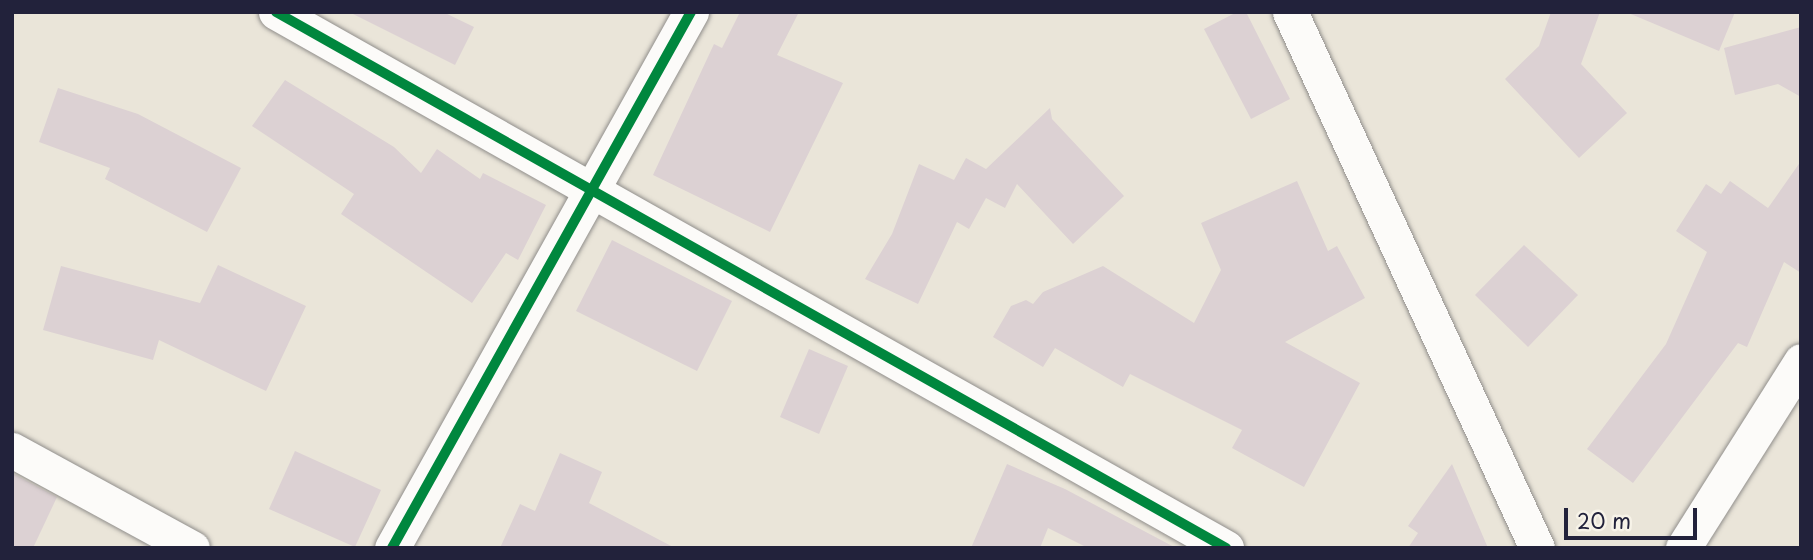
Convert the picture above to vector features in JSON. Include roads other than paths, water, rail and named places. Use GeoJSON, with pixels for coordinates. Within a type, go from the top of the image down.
{"type":"FeatureCollection","features":[{"type":"Feature","properties":{"kind":"street"},"geometry":{"type":"LineString","coordinates":[[276,12],[1226,548]]}},
{"type":"Feature","properties":{"kind":"street"},"geometry":{"type":"LineString","coordinates":[[392,548],[691,12]]}},
{"type":"Feature","properties":{"kind":"street"},"geometry":{"type":"LineString","coordinates":[[1290,12],[1537,548]]}},
{"type":"Feature","properties":{"kind":"street"},"geometry":{"type":"LineString","coordinates":[[1683,548],[1801,361]]}},
{"type":"Feature","properties":{"kind":"street"},"geometry":{"type":"LineString","coordinates":[[12,450],[191,548]]}}]}
